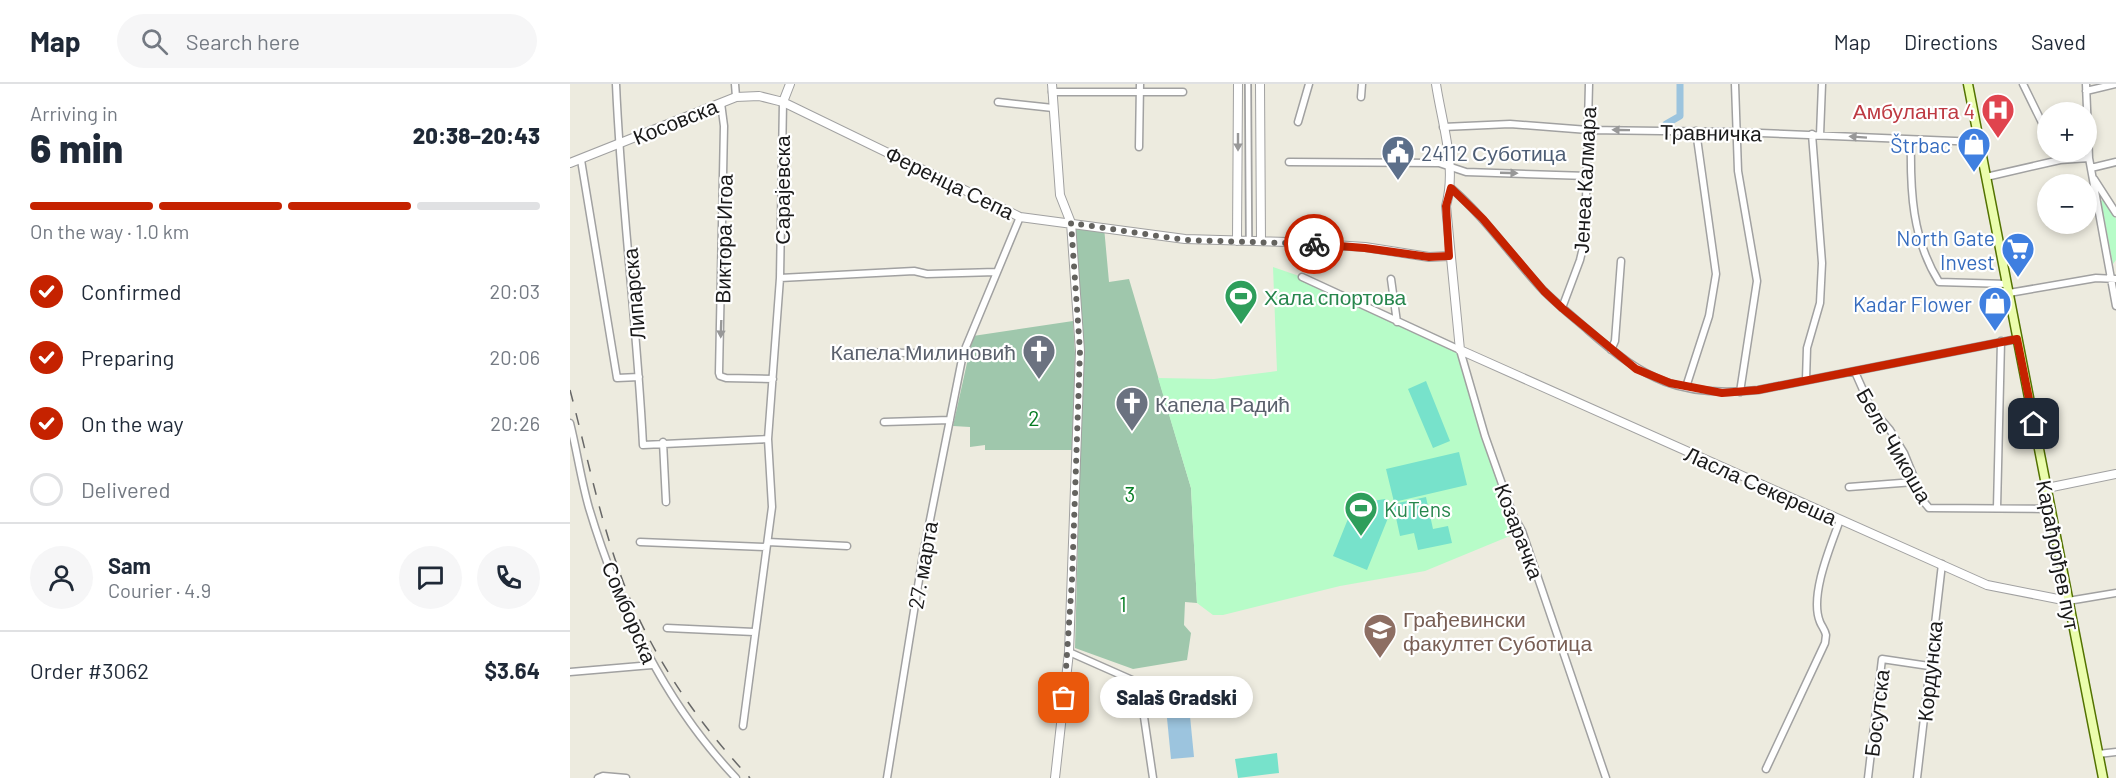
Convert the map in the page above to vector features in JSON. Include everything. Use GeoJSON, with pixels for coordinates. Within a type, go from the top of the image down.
{"type":"FeatureCollection","features":[{"type":"Feature","properties":{"kind":"main road","name":"Карађорђев пут"},"geometry":{"type":"LineString","coordinates":[[1968,84],[2103,778]]}},
{"type":"Feature","properties":{"kind":"street","name":"Липарска"},"geometry":{"type":"LineString","coordinates":[[616,84],[617,144],[639,377],[643,445],[663,442]]}},
{"type":"Feature","properties":{"kind":"street"},"geometry":{"type":"LineString","coordinates":[[735,84],[736,97]]}},
{"type":"Feature","properties":{"kind":"street"},"geometry":{"type":"LineString","coordinates":[[783,102],[790,84]]}},
{"type":"Feature","properties":{"kind":"street"},"geometry":{"type":"LineString","coordinates":[[1084,84],[1084,92]]}},
{"type":"Feature","properties":{"kind":"street"},"geometry":{"type":"LineString","coordinates":[[1139,147],[1140,84]]}},
{"type":"Feature","properties":{"kind":"street"},"geometry":{"type":"LineString","coordinates":[[1237,241],[1238,84]]}},
{"type":"Feature","properties":{"kind":"street"},"geometry":{"type":"LineString","coordinates":[[1248,84],[1249,241]]}},
{"type":"Feature","properties":{"kind":"street"},"geometry":{"type":"LineString","coordinates":[[1260,84],[1261,241]]}},
{"type":"Feature","properties":{"kind":"street"},"geometry":{"type":"LineString","coordinates":[[1298,122],[1309,84]]}},
{"type":"Feature","properties":{"kind":"street"},"geometry":{"type":"LineString","coordinates":[[1361,97],[1362,84]]}},
{"type":"Feature","properties":{"kind":"street"},"geometry":{"type":"LineString","coordinates":[[1436,84],[1451,167],[1451,188],[1446,206],[1449,256],[1460,350]]}},
{"type":"Feature","properties":{"kind":"street","name":"Јенеа Калмара"},"geometry":{"type":"LineString","coordinates":[[1562,308],[1580,260],[1585,239],[1589,84]]}},
{"type":"Feature","properties":{"kind":"street"},"geometry":{"type":"LineString","coordinates":[[1736,84],[1735,132],[1738,171],[1757,281],[1740,392]]}},
{"type":"Feature","properties":{"kind":"street"},"geometry":{"type":"LineString","coordinates":[[1820,135],[1822,84]]}},
{"type":"Feature","properties":{"kind":"street"},"geometry":{"type":"LineString","coordinates":[[2023,84],[2037,113]]}},
{"type":"Feature","properties":{"kind":"street"},"geometry":{"type":"LineString","coordinates":[[2086,88],[2116,84]]}},
{"type":"Feature","properties":{"kind":"street"},"geometry":{"type":"LineString","coordinates":[[1055,778],[1069,652],[1080,351],[1071,223],[1060,195],[1052,88],[1084,92],[1183,92]]}},
{"type":"Feature","properties":{"kind":"street","name":"Косовска"},"geometry":{"type":"LineString","coordinates":[[570,163],[736,97],[759,96],[783,102]]}},
{"type":"Feature","properties":{"kind":"street","name":"Ференца Сепа"},"geometry":{"type":"LineString","coordinates":[[783,102],[1020,217],[1185,240],[1261,241],[1365,248],[1429,257],[1449,256]]}},
{"type":"Feature","properties":{"kind":"street","name":"Сарајевска"},"geometry":{"type":"LineString","coordinates":[[743,726],[772,507],[768,439],[780,278],[783,102]]}},
{"type":"Feature","properties":{"kind":"street"},"geometry":{"type":"LineString","coordinates":[[998,102],[1053,108]]}},
{"type":"Feature","properties":{"kind":"street","name":"Виктора Игоа"},"geometry":{"type":"LineString","coordinates":[[721,103],[724,134],[720,376],[773,379]]}},
{"type":"Feature","properties":{"kind":"street","name":"Травничка"},"geometry":{"type":"LineString","coordinates":[[1443,127],[1510,124],[1587,130],[1812,134],[1979,142]]}},
{"type":"Feature","properties":{"kind":"street"},"geometry":{"type":"LineString","coordinates":[[1686,387],[1709,316],[1716,274],[1696,131]]}},
{"type":"Feature","properties":{"kind":"street"},"geometry":{"type":"LineString","coordinates":[[1806,380],[1807,348],[1820,303],[1822,263],[1812,134]]}},
{"type":"Feature","properties":{"kind":"street"},"geometry":{"type":"LineString","coordinates":[[1911,140],[1912,200],[1916,229],[1939,282],[2008,288],[2096,278],[2113,279]]}},
{"type":"Feature","properties":{"kind":"street"},"geometry":{"type":"LineString","coordinates":[[580,160],[616,378],[639,377]]}},
{"type":"Feature","properties":{"kind":"street"},"geometry":{"type":"LineString","coordinates":[[1289,162],[1439,164],[1466,172],[1588,176]]}},
{"type":"Feature","properties":{"kind":"street"},"geometry":{"type":"LineString","coordinates":[[1986,177],[2051,162]]}},
{"type":"Feature","properties":{"kind":"street"},"geometry":{"type":"LineString","coordinates":[[2090,162],[2092,174]]}},
{"type":"Feature","properties":{"kind":"street"},"geometry":{"type":"LineString","coordinates":[[2091,168],[2116,162]]}},
{"type":"Feature","properties":{"kind":"street"},"geometry":{"type":"LineString","coordinates":[[2097,184],[2116,213]]}},
{"type":"Feature","properties":{"kind":"street"},"geometry":{"type":"LineString","coordinates":[[1451,188],[1483,219],[1544,291],[1611,350],[1652,378],[1706,392],[1740,392],[1855,372],[2017,339]]}},
{"type":"Feature","properties":{"kind":"street"},"geometry":{"type":"LineString","coordinates":[[2097,201],[2113,279],[2116,306]]}},
{"type":"Feature","properties":{"kind":"street","name":"27. марта"},"geometry":{"type":"LineString","coordinates":[[887,778],[923,555],[963,354],[1020,217]]}},
{"type":"Feature","properties":{"kind":"street"},"geometry":{"type":"LineString","coordinates":[[1611,350],[1616,341],[1621,261]]}},
{"type":"Feature","properties":{"kind":"street"},"geometry":{"type":"LineString","coordinates":[[780,278],[914,271],[927,274],[996,272]]}},
{"type":"Feature","properties":{"kind":"street"},"geometry":{"type":"LineString","coordinates":[[1302,277],[1460,350]]}},
{"type":"Feature","properties":{"kind":"street"},"geometry":{"type":"LineString","coordinates":[[1390,279],[1397,322]]}},
{"type":"Feature","properties":{"kind":"street"},"geometry":{"type":"LineString","coordinates":[[1997,508],[2001,341]]}},
{"type":"Feature","properties":{"kind":"street","name":"Ласла Секереша"},"geometry":{"type":"LineString","coordinates":[[1460,350],[1988,585],[2068,601]]}},
{"type":"Feature","properties":{"kind":"street","name":"Козарачка"},"geometry":{"type":"LineString","coordinates":[[1460,350],[1485,436],[1513,515],[1522,531],[1606,778]]}},
{"type":"Feature","properties":{"kind":"street"},"geometry":{"type":"LineString","coordinates":[[855,351],[963,354]]}},
{"type":"Feature","properties":{"kind":"street","name":"Беле Чикоша"},"geometry":{"type":"LineString","coordinates":[[1855,372],[1871,408],[1897,441],[1914,482],[1929,508],[2050,509]]}},
{"type":"Feature","properties":{"kind":"street"},"geometry":{"type":"LineString","coordinates":[[884,422],[950,420]]}},
{"type":"Feature","properties":{"kind":"street","name":"Сомборска"},"geometry":{"type":"LineString","coordinates":[[570,423],[589,507],[620,598],[652,665],[693,729],[736,778]]}},
{"type":"Feature","properties":{"kind":"street"},"geometry":{"type":"LineString","coordinates":[[666,502],[663,442],[768,439]]}},
{"type":"Feature","properties":{"kind":"street"},"geometry":{"type":"LineString","coordinates":[[2047,488],[2116,474]]}},
{"type":"Feature","properties":{"kind":"street"},"geometry":{"type":"LineString","coordinates":[[1849,487],[1914,482]]}},
{"type":"Feature","properties":{"kind":"street"},"geometry":{"type":"LineString","coordinates":[[1766,769],[1825,643],[1826,635],[1820,622],[1818,598],[1827,556],[1840,520]]}},
{"type":"Feature","properties":{"kind":"street"},"geometry":{"type":"LineString","coordinates":[[640,542],[847,546]]}},
{"type":"Feature","properties":{"kind":"street","name":"Кордунска"},"geometry":{"type":"LineString","coordinates":[[1917,778],[1942,564]]}},
{"type":"Feature","properties":{"kind":"street"},"geometry":{"type":"LineString","coordinates":[[2068,601],[2116,593]]}},
{"type":"Feature","properties":{"kind":"street"},"geometry":{"type":"LineString","coordinates":[[667,628],[754,632]]}},
{"type":"Feature","properties":{"kind":"street"},"geometry":{"type":"LineString","coordinates":[[1069,652],[1139,683],[1153,778]]}},
{"type":"Feature","properties":{"kind":"street","name":"Босутска"},"geometry":{"type":"LineString","coordinates":[[1868,778],[1882,659],[1929,666]]}},
{"type":"Feature","properties":{"kind":"street"},"geometry":{"type":"LineString","coordinates":[[570,672],[652,665]]}},
{"type":"Feature","properties":{"kind":"street"},"geometry":{"type":"LineString","coordinates":[[2098,754],[2116,752]]}},
{"type":"Feature","properties":{"kind":"street"},"geometry":{"type":"LineString","coordinates":[[598,778],[603,776],[627,778]]}},
{"type":"Feature","properties":{"kind":"green space"},"geometry":{"type":"Polygon","coordinates":[[[2103,200],[2116,219],[2116,260],[2113,264],[2101,201],[2103,200]]]}},
{"type":"Feature","properties":{"kind":"green space"},"geometry":{"type":"Polygon","coordinates":[[[1074,226],[1104,227],[1109,282],[1129,279],[1191,488],[1197,603],[1185,602],[1184,625],[1191,633],[1187,660],[1133,669],[1075,648],[1083,352],[1074,226]]]}},
{"type":"Feature","properties":{"kind":"green space"},"geometry":{"type":"Polygon","coordinates":[[[1273,267],[1302,277],[1460,350],[1464,371],[1522,531],[1425,571],[1340,586],[1223,615],[1213,615],[1197,603],[1191,488],[1158,378],[1214,379],[1277,371],[1273,267]]]}},
{"type":"Feature","properties":{"kind":"green space","name":"2"},"geometry":{"type":"Polygon","coordinates":[[[1073,321],[1075,353],[1073,450],[985,450],[985,445],[970,447],[970,427],[953,426],[973,336],[1073,321]]]}},
{"type":"Feature","properties":{"kind":"shaded area"},"geometry":{"type":"Polygon","coordinates":[[[1426,381],[1450,441],[1433,448],[1408,389],[1426,381]]]}},
{"type":"Feature","properties":{"kind":"shaded area"},"geometry":{"type":"Polygon","coordinates":[[[1459,452],[1467,485],[1394,502],[1386,469],[1459,452]]]}},
{"type":"Feature","properties":{"kind":"shaded area"},"geometry":{"type":"Polygon","coordinates":[[[1426,497],[1433,529],[1448,526],[1452,543],[1418,550],[1414,533],[1400,536],[1393,504],[1426,497]]]}},
{"type":"Feature","properties":{"kind":"shaded area","name":"KuTens"},"geometry":{"type":"Polygon","coordinates":[[[1385,499],[1388,518],[1367,570],[1333,556],[1354,504],[1385,499]]]}},
{"type":"Feature","properties":{"kind":"shaded area"},"geometry":{"type":"Polygon","coordinates":[[[1189,706],[1194,757],[1171,759],[1166,708],[1189,706]]]}},
{"type":"Feature","properties":{"kind":"shaded area"},"geometry":{"type":"Polygon","coordinates":[[[1277,753],[1279,773],[1238,778],[1235,759],[1277,753]]]}},
{"type":"Feature","properties":{"kind":"waterway"},"geometry":{"type":"LineString","coordinates":[[1662,131],[1666,124],[1680,116],[1680,84]]}},
{"type":"Feature","properties":{"kind":"railway"},"geometry":{"type":"LineString","coordinates":[[570,390],[608,537],[635,611],[662,662],[694,711],[750,778]]}},
{"type":"Feature","properties":{"kind":"way so far"},"geometry":{"type":"LineString","coordinates":[[1064,698],[1069,652],[1080,351],[1071,223],[1185,240],[1314,244]]}},
{"type":"Feature","properties":{"kind":"place","name":"Амбуланта 4"},"geometry":{"type":"Point","coordinates":[1998,139]}},
{"type":"Feature","properties":{"kind":"place","name":"Štrbac"},"geometry":{"type":"Point","coordinates":[1974,173]}},
{"type":"Feature","properties":{"kind":"place","name":"24112 Суботица"},"geometry":{"type":"Point","coordinates":[1398,181]}},
{"type":"Feature","properties":{"kind":"place","name":"North Gate Invest"},"geometry":{"type":"Point","coordinates":[2018,278]}},
{"type":"Feature","properties":{"kind":"place","name":"Хала спортова"},"geometry":{"type":"Point","coordinates":[1241,325]}},
{"type":"Feature","properties":{"kind":"place","name":"Kadar Flower"},"geometry":{"type":"Point","coordinates":[1995,332]}},
{"type":"Feature","properties":{"kind":"place","name":"Капела Милиновић"},"geometry":{"type":"Point","coordinates":[1039,380]}},
{"type":"Feature","properties":{"kind":"place","name":"Капела Радић"},"geometry":{"type":"Point","coordinates":[1132,432]}},
{"type":"Feature","properties":{"kind":"place","name":"KuTens"},"geometry":{"type":"Point","coordinates":[1361,537]}},
{"type":"Feature","properties":{"kind":"place","name":"Грађевински факултет Суботица"},"geometry":{"type":"Point","coordinates":[1380,659]}},
{"type":"Feature","properties":{"kind":"place","name":"Salaš Gradski"},"geometry":{"type":"Point","coordinates":[1064,698]}},
{"type":"Feature","properties":{"kind":"route"},"geometry":{"type":"LineString","coordinates":[[1314,244],[1429,257],[1449,256],[1446,206],[1451,188],[1468,202],[1498,235],[1544,291],[1611,350],[1652,378],[1706,392],[1758,390],[2017,339],[2034,424]]}},
{"type":"Feature","properties":{"kind":"park label","name":"3"},"geometry":{"type":"Point","coordinates":[1130,493]}},
{"type":"Feature","properties":{"kind":"park label","name":"1"},"geometry":{"type":"Point","coordinates":[1123,603]}}]}
